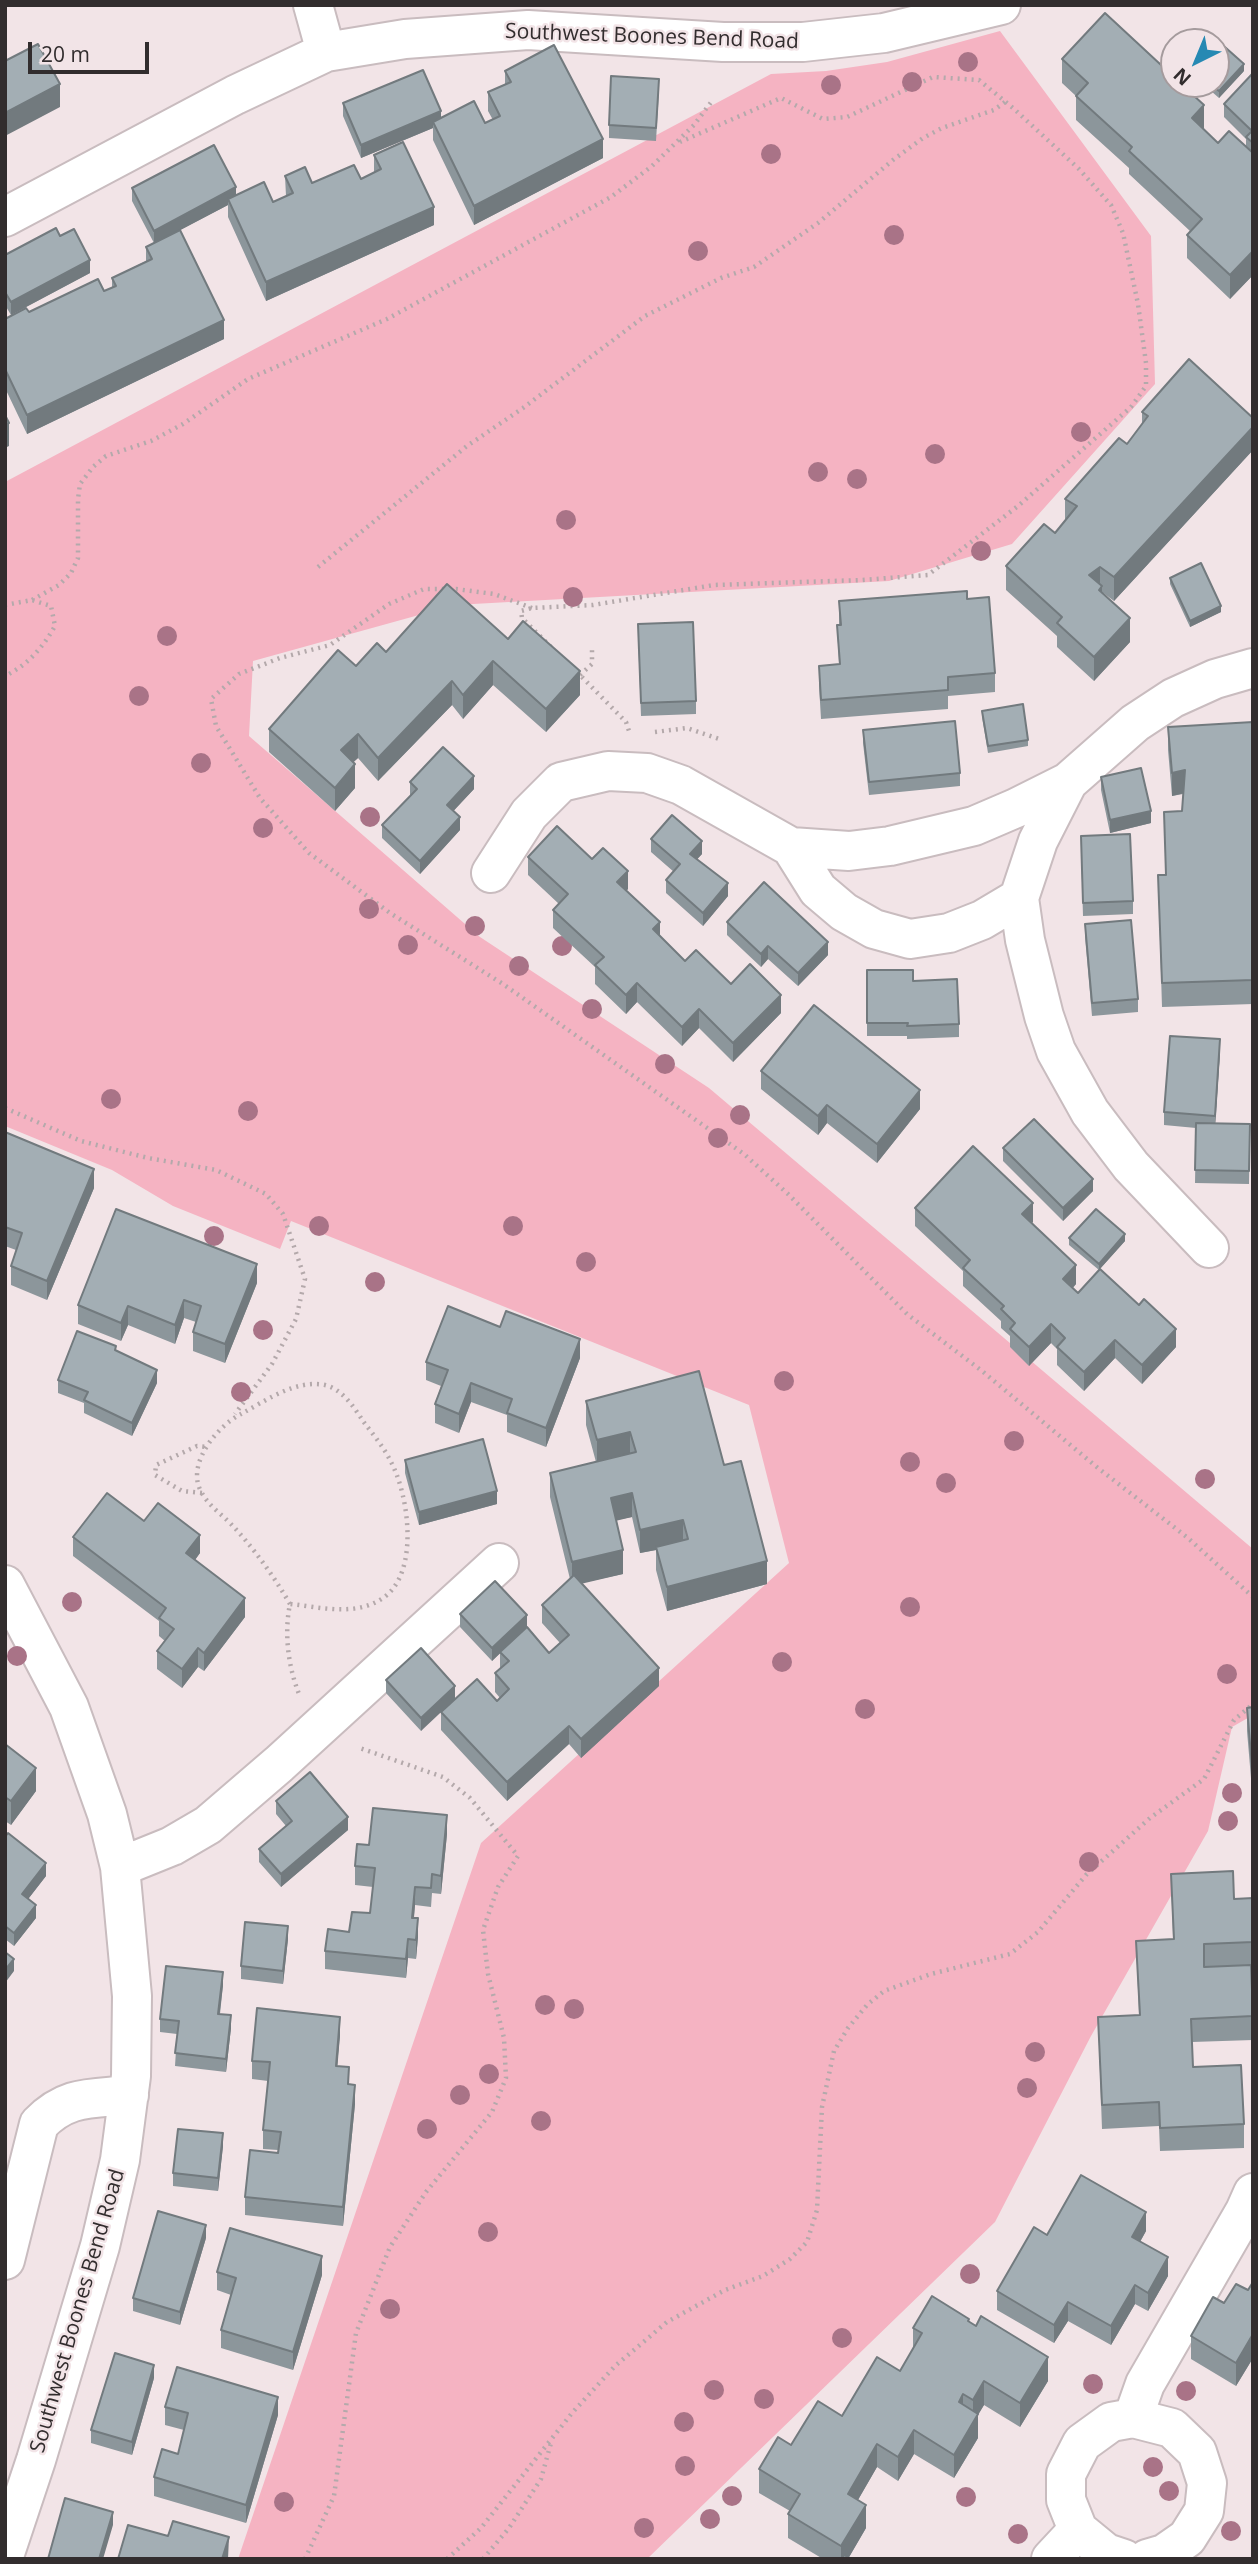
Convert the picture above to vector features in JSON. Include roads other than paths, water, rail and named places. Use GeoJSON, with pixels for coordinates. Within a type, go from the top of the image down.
{"type":"FeatureCollection","features":[{"type":"Feature","properties":{"kind":"street"},"geometry":{"type":"LineString","coordinates":[[313,5],[326,52]]}},
{"type":"Feature","properties":{"kind":"street","name":"Southwest Boones Bend Road"},"geometry":{"type":"LineString","coordinates":[[5,217],[235,95],[326,52],[405,38],[528,30],[723,42],[803,42],[884,33],[1001,5]]}},
{"type":"Feature","properties":{"kind":"street"},"geometry":{"type":"LineString","coordinates":[[491,873],[529,814],[561,782],[608,771],[648,773],[681,785],[791,846],[849,851],[890,846],[974,826],[1068,782],[1135,723],[1173,698],[1215,679],[1253,668]]}},
{"type":"Feature","properties":{"kind":"street"},"geometry":{"type":"LineString","coordinates":[[1068,782],[1038,841],[1019,898],[1025,940],[1044,1016],[1056,1051],[1090,1112],[1131,1166],[1209,1248]]}},
{"type":"Feature","properties":{"kind":"street"},"geometry":{"type":"LineString","coordinates":[[791,846],[818,890],[844,912],[874,929],[909,939],[948,933],[982,920],[1019,898]]}},
{"type":"Feature","properties":{"kind":"street"},"geometry":{"type":"LineString","coordinates":[[120,1867],[172,1846],[208,1825],[297,1748],[499,1563]]}},
{"type":"Feature","properties":{"kind":"street","name":"Southwest Boones Bend Road"},"geometry":{"type":"LineString","coordinates":[[5,1585],[69,1707],[107,1814],[120,1867],[132,1996],[129,2095],[120,2160],[100,2246],[36,2460],[5,2553]]}},
{"type":"Feature","properties":{"kind":"street"},"geometry":{"type":"LineString","coordinates":[[5,2260],[39,2124],[54,2109],[74,2100],[129,2095]]}},
{"type":"Feature","properties":{"kind":"street"},"geometry":{"type":"LineString","coordinates":[[1133,2418],[1145,2384],[1253,2193]]}},
{"type":"Feature","properties":{"kind":"street"},"geometry":{"type":"LineString","coordinates":[[1051,2559],[1103,2550],[1066,2500],[1066,2474],[1082,2443],[1111,2422],[1133,2418],[1172,2428],[1197,2452],[1207,2483],[1204,2511],[1187,2538],[1164,2554],[1147,2559]]}}]}
